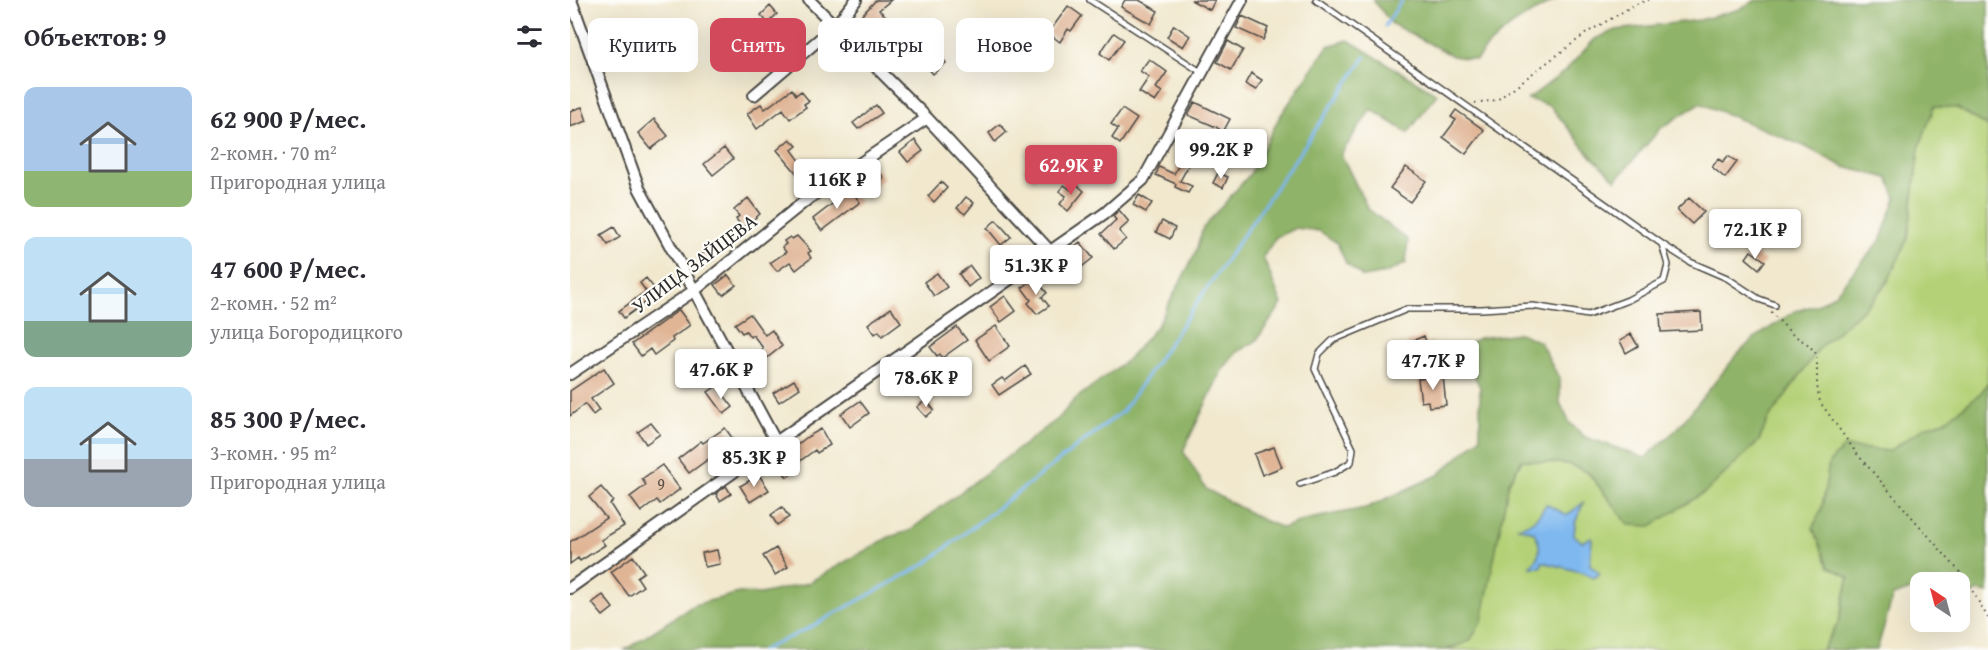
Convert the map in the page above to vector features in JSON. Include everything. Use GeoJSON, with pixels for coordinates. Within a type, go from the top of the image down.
{"type":"FeatureCollection","features":[{"type":"Feature","properties":{"kind":"street"},"geometry":{"type":"LineString","coordinates":[[570,0],[639,188],[776,442]]}},
{"type":"Feature","properties":{"kind":"street"},"geometry":{"type":"LineString","coordinates":[[809,0],[827,18]]}},
{"type":"Feature","properties":{"kind":"street"},"geometry":{"type":"LineString","coordinates":[[841,18],[856,0]]}},
{"type":"Feature","properties":{"kind":"street"},"geometry":{"type":"LineString","coordinates":[[570,588],[1105,213],[1143,180],[1242,0]]}},
{"type":"Feature","properties":{"kind":"street"},"geometry":{"type":"LineString","coordinates":[[754,95],[818,40]]}},
{"type":"Feature","properties":{"kind":"street"},"geometry":{"type":"LineString","coordinates":[[881,72],[927,118],[1050,251]]}},
{"type":"Feature","properties":{"kind":"street","name":"УЛИЦА ЗАЙЦЕВА"},"geometry":{"type":"LineString","coordinates":[[570,374],[694,290],[809,198],[927,118]]}},
{"type":"Feature","properties":{"kind":"lane"},"geometry":{"type":"LineString","coordinates":[[1090,0],[1201,72]]}},
{"type":"Feature","properties":{"kind":"lane"},"geometry":{"type":"LineString","coordinates":[[1316,0],[1662,244],[1690,262],[1727,278],[1759,299],[1775,305]]}},
{"type":"Feature","properties":{"kind":"lane"},"geometry":{"type":"LineString","coordinates":[[1300,484],[1335,472],[1351,462],[1353,449],[1315,369],[1319,354],[1333,340],[1407,309],[1533,306],[1588,315],[1628,300],[1664,281],[1668,265],[1662,244]]}},
{"type":"Feature","properties":{"kind":"path"},"geometry":{"type":"LineString","coordinates":[[1466,104],[1497,100],[1588,32],[1636,4],[1649,0]]}},
{"type":"Feature","properties":{"kind":"path"},"geometry":{"type":"LineString","coordinates":[[1759,299],[1792,334],[1809,345],[1816,355],[1816,387],[1820,402],[1857,454],[1965,578],[1988,618]]}},
{"type":"Feature","properties":{"kind":"green space"},"geometry":{"type":"Polygon","coordinates":[[[1373,0],[1555,0],[1502,33],[1476,60],[1453,56],[1392,24],[1373,0]]]}},
{"type":"Feature","properties":{"kind":"green space"},"geometry":{"type":"Polygon","coordinates":[[[1756,0],[1988,0],[1988,127],[1957,108],[1934,107],[1919,148],[1908,238],[1888,281],[1873,300],[1821,346],[1767,421],[1759,441],[1707,491],[1651,526],[1629,525],[1588,472],[1568,464],[1522,460],[1509,482],[1482,621],[1470,641],[1446,650],[625,650],[694,605],[739,593],[761,594],[808,583],[889,537],[909,531],[1059,418],[1074,400],[1127,360],[1157,326],[1195,254],[1203,228],[1250,174],[1279,118],[1328,46],[1348,40],[1437,94],[1408,133],[1371,109],[1341,154],[1368,209],[1408,240],[1406,263],[1386,273],[1363,277],[1346,263],[1337,243],[1319,231],[1296,228],[1276,237],[1263,257],[1282,304],[1256,341],[1237,352],[1222,370],[1183,451],[1206,489],[1263,520],[1283,528],[1304,520],[1366,508],[1438,475],[1480,438],[1480,387],[1460,349],[1479,338],[1520,333],[1540,342],[1560,380],[1560,403],[1570,423],[1585,437],[1645,458],[1678,428],[1736,356],[1752,340],[1795,311],[1817,305],[1834,295],[1880,241],[1896,198],[1888,178],[1844,167],[1804,146],[1700,103],[1661,128],[1616,180],[1592,157],[1550,106],[1528,99],[1565,71],[1595,39],[1616,30],[1700,20],[1740,9],[1756,0]]]}},
{"type":"Feature","properties":{"kind":"green space"},"geometry":{"type":"Polygon","coordinates":[[[1934,106],[1957,108],[1988,127],[1988,382],[1981,393],[1945,421],[1925,427],[1889,451],[1844,447],[1829,463],[1822,508],[1813,528],[1849,576],[1839,621],[1822,650],[1446,650],[1470,641],[1509,482],[1522,460],[1568,464],[1588,473],[1629,525],[1759,441],[1767,421],[1821,346],[1873,300],[1908,238],[1919,148],[1934,106]],[[1583,504],[1567,515],[1555,510],[1540,514],[1529,524],[1519,527],[1531,531],[1537,535],[1539,540],[1539,554],[1531,566],[1541,562],[1585,573],[1593,578],[1599,574],[1590,565],[1592,537],[1582,542],[1574,535],[1575,523],[1583,504]]]}},
{"type":"Feature","properties":{"kind":"green space"},"geometry":{"type":"Polygon","coordinates":[[[1988,382],[1988,593],[1979,591],[1970,596],[1970,572],[1910,572],[1910,590],[1893,596],[1877,650],[1822,650],[1839,621],[1849,577],[1829,567],[1813,528],[1822,508],[1829,463],[1844,447],[1889,451],[1925,427],[1945,421],[1981,393],[1988,382]]]}},
{"type":"Feature","properties":{"kind":"water"},"geometry":{"type":"Polygon","coordinates":[[[1583,503],[1575,523],[1574,535],[1582,542],[1592,537],[1590,565],[1600,574],[1593,578],[1585,573],[1542,562],[1541,567],[1530,567],[1538,555],[1538,542],[1534,532],[1518,527],[1535,519],[1546,504],[1567,515],[1583,503]]]}},
{"type":"Feature","properties":{"kind":"building"},"geometry":{"type":"Polygon","coordinates":[[[876,0],[891,0],[879,10],[888,18],[865,18],[862,15],[876,0]]]}},
{"type":"Feature","properties":{"kind":"building"},"geometry":{"type":"Polygon","coordinates":[[[1125,0],[1139,0],[1158,11],[1151,24],[1121,7],[1125,0]]]}},
{"type":"Feature","properties":{"kind":"building"},"geometry":{"type":"Polygon","coordinates":[[[1191,0],[1215,0],[1210,10],[1191,0]]]}},
{"type":"Feature","properties":{"kind":"building"},"geometry":{"type":"Polygon","coordinates":[[[770,6],[777,14],[773,18],[764,18],[761,15],[770,6]]]}},
{"type":"Feature","properties":{"kind":"building"},"geometry":{"type":"Polygon","coordinates":[[[1068,6],[1082,16],[1071,31],[1068,29],[1060,42],[1054,38],[1054,25],[1068,6]]]}},
{"type":"Feature","properties":{"kind":"building"},"geometry":{"type":"Polygon","coordinates":[[[1242,16],[1268,28],[1263,40],[1236,28],[1242,16]]]}},
{"type":"Feature","properties":{"kind":"building"},"geometry":{"type":"Polygon","coordinates":[[[1174,25],[1190,36],[1183,47],[1167,37],[1174,25]]]}},
{"type":"Feature","properties":{"kind":"building"},"geometry":{"type":"Polygon","coordinates":[[[1114,33],[1124,40],[1109,60],[1100,53],[1114,33]]]}},
{"type":"Feature","properties":{"kind":"building"},"geometry":{"type":"Polygon","coordinates":[[[1228,41],[1243,50],[1231,70],[1217,62],[1228,41]]]}},
{"type":"Feature","properties":{"kind":"building"},"geometry":{"type":"Polygon","coordinates":[[[1149,59],[1167,72],[1156,88],[1162,92],[1155,102],[1139,92],[1149,77],[1140,71],[1149,59]]]}},
{"type":"Feature","properties":{"kind":"building"},"geometry":{"type":"Polygon","coordinates":[[[1251,73],[1262,80],[1256,90],[1245,84],[1251,73]]]}},
{"type":"Feature","properties":{"kind":"building"},"geometry":{"type":"Polygon","coordinates":[[[792,89],[796,95],[801,91],[809,101],[804,104],[806,107],[790,119],[783,109],[757,129],[747,114],[761,104],[765,109],[792,89]]]}},
{"type":"Feature","properties":{"kind":"building"},"geometry":{"type":"Polygon","coordinates":[[[1195,102],[1230,119],[1223,132],[1188,115],[1195,102]]]}},
{"type":"Feature","properties":{"kind":"building"},"geometry":{"type":"Polygon","coordinates":[[[876,105],[882,113],[858,129],[853,123],[876,105]]]}},
{"type":"Feature","properties":{"kind":"building"},"geometry":{"type":"Polygon","coordinates":[[[582,107],[587,121],[570,127],[570,111],[582,107]]]}},
{"type":"Feature","properties":{"kind":"building"},"geometry":{"type":"Polygon","coordinates":[[[1122,109],[1137,119],[1120,144],[1112,138],[1118,129],[1111,124],[1122,109]]]}},
{"type":"Feature","properties":{"kind":"building"},"geometry":{"type":"Polygon","coordinates":[[[1456,110],[1484,130],[1466,154],[1443,137],[1456,120],[1451,117],[1456,110]]]}},
{"type":"Feature","properties":{"kind":"building"},"geometry":{"type":"Polygon","coordinates":[[[654,119],[668,136],[651,149],[638,133],[654,119]]]}},
{"type":"Feature","properties":{"kind":"building"},"geometry":{"type":"Polygon","coordinates":[[[1000,124],[1007,132],[995,142],[989,133],[1000,124]]]}},
{"type":"Feature","properties":{"kind":"building"},"geometry":{"type":"Polygon","coordinates":[[[790,139],[797,146],[792,150],[807,170],[799,176],[777,150],[790,139]]]}},
{"type":"Feature","properties":{"kind":"building"},"geometry":{"type":"Polygon","coordinates":[[[915,140],[923,151],[908,162],[900,152],[915,140]]]}},
{"type":"Feature","properties":{"kind":"building"},"geometry":{"type":"Polygon","coordinates":[[[724,148],[733,159],[713,175],[704,164],[724,148]]]}},
{"type":"Feature","properties":{"kind":"building"},"geometry":{"type":"Polygon","coordinates":[[[1183,156],[1191,161],[1180,181],[1192,186],[1188,193],[1175,187],[1176,184],[1156,175],[1159,167],[1174,174],[1183,156]]]}},
{"type":"Feature","properties":{"kind":"building"},"geometry":{"type":"Polygon","coordinates":[[[1728,156],[1737,162],[1725,178],[1712,167],[1718,159],[1723,162],[1728,156]]]}},
{"type":"Feature","properties":{"kind":"building"},"geometry":{"type":"Polygon","coordinates":[[[1037,158],[1046,168],[1034,179],[1024,169],[1037,158]]]}},
{"type":"Feature","properties":{"kind":"building"},"geometry":{"type":"Polygon","coordinates":[[[1406,167],[1426,181],[1410,202],[1390,188],[1406,167]]]}},
{"type":"Feature","properties":{"kind":"building"},"geometry":{"type":"Polygon","coordinates":[[[876,168],[884,178],[871,188],[863,177],[876,168]]]}},
{"type":"Feature","properties":{"kind":"building"},"geometry":{"type":"Polygon","coordinates":[[[1218,173],[1228,177],[1223,188],[1213,183],[1218,173]]]}},
{"type":"Feature","properties":{"kind":"building"},"geometry":{"type":"Polygon","coordinates":[[[941,182],[947,188],[934,202],[928,196],[941,182]]]}},
{"type":"Feature","properties":{"kind":"building"},"geometry":{"type":"Polygon","coordinates":[[[1076,184],[1084,191],[1068,211],[1060,204],[1066,196],[1059,191],[1064,185],[1071,190],[1076,184]]]}},
{"type":"Feature","properties":{"kind":"building"},"geometry":{"type":"Polygon","coordinates":[[[849,188],[860,202],[822,231],[813,219],[849,188]]]}},
{"type":"Feature","properties":{"kind":"building"},"geometry":{"type":"Polygon","coordinates":[[[1139,195],[1152,203],[1146,212],[1133,205],[1139,195]]]}},
{"type":"Feature","properties":{"kind":"building"},"geometry":{"type":"Polygon","coordinates":[[[966,197],[974,203],[965,214],[957,208],[966,197]]]}},
{"type":"Feature","properties":{"kind":"building"},"geometry":{"type":"Polygon","coordinates":[[[748,198],[760,214],[743,228],[736,219],[739,216],[734,210],[748,198]]]}},
{"type":"Feature","properties":{"kind":"building"},"geometry":{"type":"Polygon","coordinates":[[[1689,198],[1704,212],[1692,224],[1677,210],[1689,198]]]}},
{"type":"Feature","properties":{"kind":"building"},"geometry":{"type":"Polygon","coordinates":[[[1119,210],[1129,222],[1119,231],[1126,239],[1114,249],[1101,234],[1116,220],[1113,216],[1119,210]]]}},
{"type":"Feature","properties":{"kind":"building"},"geometry":{"type":"Polygon","coordinates":[[[996,220],[1011,237],[1001,245],[987,228],[996,220]]]}},
{"type":"Feature","properties":{"kind":"building"},"geometry":{"type":"Polygon","coordinates":[[[1162,221],[1175,228],[1170,239],[1156,232],[1162,221]]]}},
{"type":"Feature","properties":{"kind":"building"},"geometry":{"type":"Polygon","coordinates":[[[614,227],[620,237],[608,245],[601,235],[614,227]]]}},
{"type":"Feature","properties":{"kind":"building"},"geometry":{"type":"Polygon","coordinates":[[[797,236],[811,251],[808,253],[811,258],[796,270],[790,262],[777,271],[770,263],[786,252],[782,247],[786,244],[784,241],[797,236]]]}},
{"type":"Feature","properties":{"kind":"building"},"geometry":{"type":"Polygon","coordinates":[[[1080,242],[1093,258],[1078,270],[1065,254],[1080,242]]]}},
{"type":"Feature","properties":{"kind":"building"},"geometry":{"type":"Polygon","coordinates":[[[706,251],[713,260],[703,267],[697,258],[706,251]]]}},
{"type":"Feature","properties":{"kind":"building"},"geometry":{"type":"Polygon","coordinates":[[[1751,251],[1765,261],[1759,269],[1746,258],[1751,251]]]}},
{"type":"Feature","properties":{"kind":"building"},"geometry":{"type":"Polygon","coordinates":[[[970,266],[979,278],[968,287],[959,274],[970,266]]]}},
{"type":"Feature","properties":{"kind":"building"},"geometry":{"type":"Polygon","coordinates":[[[937,273],[947,287],[934,296],[924,282],[937,273]]]}},
{"type":"Feature","properties":{"kind":"building"},"geometry":{"type":"Polygon","coordinates":[[[728,275],[736,285],[723,295],[715,285],[728,275]]]}},
{"type":"Feature","properties":{"kind":"building"},"geometry":{"type":"Polygon","coordinates":[[[646,278],[658,293],[624,318],[619,311],[646,291],[640,283],[646,278]]]}},
{"type":"Feature","properties":{"kind":"building"},"geometry":{"type":"Polygon","coordinates":[[[1035,278],[1047,293],[1042,297],[1049,306],[1037,314],[1028,303],[1031,300],[1022,288],[1035,278]]]}},
{"type":"Feature","properties":{"kind":"building"},"geometry":{"type":"Polygon","coordinates":[[[1005,296],[1016,311],[1001,322],[990,307],[1005,296]]]}},
{"type":"Feature","properties":{"kind":"building"},"geometry":{"type":"Polygon","coordinates":[[[891,308],[901,322],[882,336],[879,331],[875,334],[868,324],[891,308]]]}},
{"type":"Feature","properties":{"kind":"building"},"geometry":{"type":"Polygon","coordinates":[[[679,310],[690,325],[654,355],[650,349],[641,356],[632,344],[679,310]]]}},
{"type":"Feature","properties":{"kind":"building"},"geometry":{"type":"Polygon","coordinates":[[[1701,312],[1702,330],[1661,332],[1660,314],[1701,312]]]}},
{"type":"Feature","properties":{"kind":"building"},"geometry":{"type":"Polygon","coordinates":[[[750,314],[765,335],[772,330],[782,346],[762,362],[756,354],[763,348],[753,335],[750,337],[746,331],[742,333],[735,324],[750,314]]]}},
{"type":"Feature","properties":{"kind":"building"},"geometry":{"type":"Polygon","coordinates":[[[996,326],[1010,346],[989,361],[975,340],[996,326]]]}},
{"type":"Feature","properties":{"kind":"building"},"geometry":{"type":"Polygon","coordinates":[[[957,327],[967,340],[942,358],[940,354],[937,356],[930,347],[957,327]]]}},
{"type":"Feature","properties":{"kind":"building"},"geometry":{"type":"Polygon","coordinates":[[[1631,334],[1638,346],[1626,353],[1620,341],[1631,334]]]}},
{"type":"Feature","properties":{"kind":"building"},"geometry":{"type":"Polygon","coordinates":[[[1424,336],[1427,344],[1432,342],[1435,349],[1429,352],[1430,355],[1414,362],[1407,343],[1424,336]]]}},
{"type":"Feature","properties":{"kind":"building"},"geometry":{"type":"Polygon","coordinates":[[[911,364],[924,382],[906,396],[892,377],[911,364]]]}},
{"type":"Feature","properties":{"kind":"building"},"geometry":{"type":"Polygon","coordinates":[[[1025,366],[1031,374],[999,395],[992,385],[1002,378],[1005,381],[1025,366]]]}},
{"type":"Feature","properties":{"kind":"building"},"geometry":{"type":"Polygon","coordinates":[[[604,368],[614,383],[591,399],[599,410],[593,415],[585,404],[570,416],[570,391],[604,368]]]}},
{"type":"Feature","properties":{"kind":"building"},"geometry":{"type":"Polygon","coordinates":[[[1443,376],[1446,405],[1429,407],[1428,401],[1421,402],[1418,379],[1443,376]]]}},
{"type":"Feature","properties":{"kind":"building"},"geometry":{"type":"Polygon","coordinates":[[[794,380],[800,388],[779,402],[773,393],[794,380]]]}},
{"type":"Feature","properties":{"kind":"building"},"geometry":{"type":"Polygon","coordinates":[[[717,386],[733,407],[724,414],[708,392],[717,386]]]}},
{"type":"Feature","properties":{"kind":"building"},"geometry":{"type":"Polygon","coordinates":[[[926,400],[934,410],[926,417],[917,407],[926,400]]]}},
{"type":"Feature","properties":{"kind":"building"},"geometry":{"type":"Polygon","coordinates":[[[860,401],[869,413],[850,427],[841,414],[860,401]]]}},
{"type":"Feature","properties":{"kind":"building"},"geometry":{"type":"Polygon","coordinates":[[[651,423],[660,434],[646,444],[638,432],[651,423]]]}},
{"type":"Feature","properties":{"kind":"building"},"geometry":{"type":"Polygon","coordinates":[[[725,428],[736,443],[723,453],[721,450],[689,473],[678,459],[701,441],[703,443],[725,428]]]}},
{"type":"Feature","properties":{"kind":"building"},"geometry":{"type":"Polygon","coordinates":[[[821,429],[830,445],[817,453],[815,450],[792,467],[795,471],[787,477],[776,462],[807,437],[821,429]]]}},
{"type":"Feature","properties":{"kind":"building"},"geometry":{"type":"Polygon","coordinates":[[[1274,447],[1282,467],[1262,475],[1254,454],[1274,447]]]}},
{"type":"Feature","properties":{"kind":"building"},"geometry":{"type":"Polygon","coordinates":[[[662,465],[680,489],[660,504],[657,500],[641,512],[630,497],[646,485],[642,479],[662,465]]]}},
{"type":"Feature","properties":{"kind":"building"},"geometry":{"type":"Polygon","coordinates":[[[759,475],[769,490],[750,502],[740,486],[759,475]]]}},
{"type":"Feature","properties":{"kind":"building"},"geometry":{"type":"Polygon","coordinates":[[[726,486],[731,494],[720,501],[716,494],[726,486]]]}},
{"type":"Feature","properties":{"kind":"building"},"geometry":{"type":"Polygon","coordinates":[[[601,487],[613,501],[610,504],[624,526],[601,540],[605,545],[580,561],[578,558],[570,564],[570,542],[606,518],[589,497],[601,487]]]}},
{"type":"Feature","properties":{"kind":"building"},"geometry":{"type":"Polygon","coordinates":[[[782,507],[789,517],[777,525],[771,515],[782,507]]]}},
{"type":"Feature","properties":{"kind":"building"},"geometry":{"type":"Polygon","coordinates":[[[776,548],[788,567],[775,575],[763,556],[776,548]]]}},
{"type":"Feature","properties":{"kind":"building"},"geometry":{"type":"Polygon","coordinates":[[[717,550],[720,564],[705,567],[702,553],[717,550]]]}},
{"type":"Feature","properties":{"kind":"building"},"geometry":{"type":"Polygon","coordinates":[[[633,556],[644,572],[637,577],[643,586],[629,596],[611,572],[633,556]]]}},
{"type":"Feature","properties":{"kind":"building"},"geometry":{"type":"Polygon","coordinates":[[[603,595],[613,608],[603,616],[592,603],[603,595]]]}},
{"type":"Feature","properties":{"kind":"waterway"},"geometry":{"type":"LineString","coordinates":[[1385,26],[1402,0]]}},
{"type":"Feature","properties":{"kind":"waterway"},"geometry":{"type":"LineString","coordinates":[[762,650],[805,630],[925,564],[1123,411],[1365,57]]}}]}
